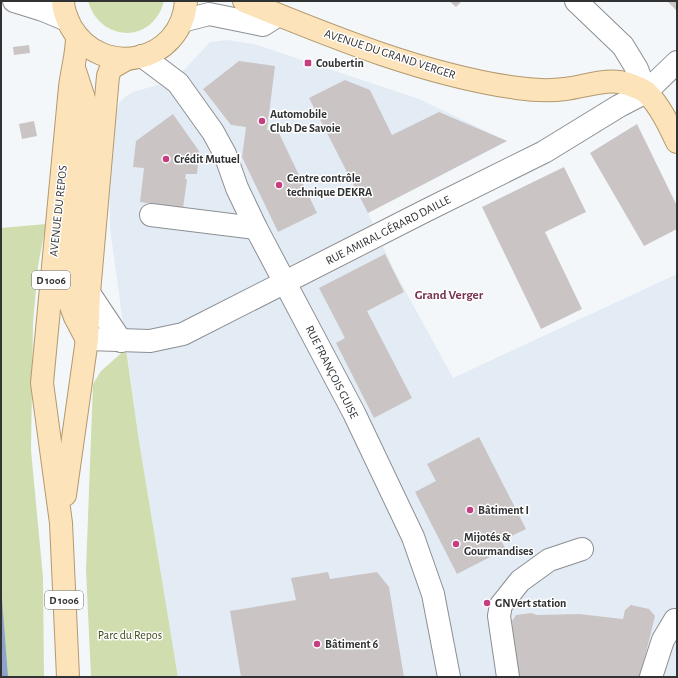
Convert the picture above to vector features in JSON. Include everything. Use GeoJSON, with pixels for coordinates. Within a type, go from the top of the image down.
{"type":"FeatureCollection","features":[{"type":"Feature","properties":{"kind":"main road","name":"AVENUE DU GRAND VERGER"},"geometry":{"type":"LineString","coordinates":[[244,1],[277,16],[427,69],[471,80],[518,88],[563,90],[606,82],[626,84],[646,92]]}},
{"type":"Feature","properties":{"kind":"main road","name":"AVENUE DU REPOS"},"geometry":{"type":"LineString","coordinates":[[61,523],[86,339],[108,76],[111,68],[156,51],[167,42],[176,32],[184,11]]}},
{"type":"Feature","properties":{"kind":"main road"},"geometry":{"type":"LineString","coordinates":[[69,19],[91,49],[108,57],[135,58]]}},
{"type":"Feature","properties":{"kind":"main road","name":"AVENUE DU REPOS"},"geometry":{"type":"LineString","coordinates":[[68,677],[61,523],[42,383],[73,65],[77,50],[69,19]]}},
{"type":"Feature","properties":{"kind":"main road","name":"AVENUE DU REPOS"},"geometry":{"type":"LineString","coordinates":[[73,65],[89,114],[68,298],[75,317],[86,339]]}},
{"type":"Feature","properties":{"kind":"main road"},"geometry":{"type":"LineString","coordinates":[[646,92],[664,117],[677,142]]}},
{"type":"Feature","properties":{"kind":"street"},"geometry":{"type":"LineString","coordinates":[[14,1],[69,19]]}},
{"type":"Feature","properties":{"kind":"street"},"geometry":{"type":"LineString","coordinates":[[576,1],[622,46],[636,69],[646,92]]}},
{"type":"Feature","properties":{"kind":"street"},"geometry":{"type":"LineString","coordinates":[[184,11],[263,24],[277,16]]}},
{"type":"Feature","properties":{"kind":"street","name":"RUE FRANÇOIS GUISE"},"geometry":{"type":"LineString","coordinates":[[167,42],[178,83],[220,143],[256,228],[354,413],[413,537],[433,594],[449,677]]}},
{"type":"Feature","properties":{"kind":"street","name":"RUE FRANÇOIS GUISE"},"geometry":{"type":"LineString","coordinates":[[135,58],[178,83]]}},
{"type":"Feature","properties":{"kind":"street","name":"RUE AMIRAL GÉRARD DAILLE"},"geometry":{"type":"LineString","coordinates":[[86,339],[150,341],[183,334],[544,152],[619,106],[646,92],[677,62]]}},
{"type":"Feature","properties":{"kind":"street"},"geometry":{"type":"LineString","coordinates":[[151,215],[256,228]]}},
{"type":"Feature","properties":{"kind":"street"},"geometry":{"type":"LineString","coordinates":[[89,293],[122,341]]}},
{"type":"Feature","properties":{"kind":"street"},"geometry":{"type":"LineString","coordinates":[[508,677],[499,616],[501,605],[520,581],[549,560],[582,549]]}},
{"type":"Feature","properties":{"kind":"street"},"geometry":{"type":"LineString","coordinates":[[651,677],[663,640],[675,620]]}},
{"type":"Feature","properties":{"kind":"shaded area"},"geometry":{"type":"Polygon","coordinates":[[[227,40],[254,44],[419,99],[507,141],[368,213],[394,270],[453,378],[677,274],[677,677],[178,677],[139,441],[110,228],[109,142],[119,103],[125,97],[133,92],[161,84],[185,69],[210,42],[227,40]]]}},
{"type":"Feature","properties":{"kind":"green space"},"geometry":{"type":"Polygon","coordinates":[[[88,1],[164,1],[158,15],[149,25],[138,31],[126,33],[114,31],[103,25],[94,15],[88,1]]]}},
{"type":"Feature","properties":{"kind":"green space"},"geometry":{"type":"Polygon","coordinates":[[[46,224],[38,266],[33,323],[31,450],[43,577],[44,677],[7,677],[1,589],[1,228],[46,224]]]}},
{"type":"Feature","properties":{"kind":"green space","name":"Parc du Repos"},"geometry":{"type":"Polygon","coordinates":[[[126,349],[139,441],[178,677],[91,677],[86,570],[93,384],[101,371],[126,349]]]}},
{"type":"Feature","properties":{"kind":"water"},"geometry":{"type":"Polygon","coordinates":[[[1,589],[2,599],[8,677],[1,677],[1,589]]]}},
{"type":"Feature","properties":{"kind":"building"},"geometry":{"type":"Polygon","coordinates":[[[449,1],[462,1],[456,7],[449,1]]]}},
{"type":"Feature","properties":{"kind":"building"},"geometry":{"type":"Polygon","coordinates":[[[667,1],[677,1],[677,11],[667,1]]]}},
{"type":"Feature","properties":{"kind":"building"},"geometry":{"type":"Polygon","coordinates":[[[29,45],[30,53],[14,55],[13,47],[29,45]]]}},
{"type":"Feature","properties":{"kind":"building"},"geometry":{"type":"Polygon","coordinates":[[[239,61],[275,66],[267,130],[278,131],[317,213],[278,232],[242,157],[246,127],[231,125],[203,89],[239,61]]]}},
{"type":"Feature","properties":{"kind":"building"},"geometry":{"type":"Polygon","coordinates":[[[345,80],[370,90],[392,135],[439,112],[507,141],[368,213],[309,98],[345,80]]]}},
{"type":"Feature","properties":{"kind":"building","name":"Crédit Mutuel"},"geometry":{"type":"Polygon","coordinates":[[[173,114],[199,151],[197,174],[186,174],[185,178],[187,180],[183,208],[140,202],[144,168],[133,167],[136,141],[173,114]]]}},
{"type":"Feature","properties":{"kind":"building"},"geometry":{"type":"Polygon","coordinates":[[[34,121],[37,136],[22,139],[19,124],[34,121]]]}},
{"type":"Feature","properties":{"kind":"building"},"geometry":{"type":"Polygon","coordinates":[[[637,124],[677,206],[677,229],[644,246],[590,153],[637,124]]]}},
{"type":"Feature","properties":{"kind":"building"},"geometry":{"type":"Polygon","coordinates":[[[564,167],[586,212],[545,232],[582,309],[541,329],[482,207],[564,167]]]}},
{"type":"Feature","properties":{"kind":"building"},"geometry":{"type":"Polygon","coordinates":[[[385,254],[404,292],[367,311],[412,398],[374,418],[336,343],[345,338],[319,288],[385,254]]]}},
{"type":"Feature","properties":{"kind":"building","name":"Bâtiment I"},"geometry":{"type":"Polygon","coordinates":[[[479,437],[526,529],[501,541],[506,549],[457,574],[415,492],[436,481],[427,464],[479,437]]]}},
{"type":"Feature","properties":{"kind":"building","name":"Bâtiment 6"},"geometry":{"type":"Polygon","coordinates":[[[328,572],[330,579],[377,572],[389,587],[404,677],[241,677],[230,611],[296,600],[291,578],[328,572]]]}},
{"type":"Feature","properties":{"kind":"building"},"geometry":{"type":"Polygon","coordinates":[[[631,605],[649,609],[655,616],[640,677],[518,677],[512,621],[516,615],[531,613],[537,615],[579,614],[623,619],[625,610],[631,605]]]}},
{"type":"Feature","properties":{"kind":"place","name":"Coubertin"},"geometry":{"type":"Point","coordinates":[308,63]}},
{"type":"Feature","properties":{"kind":"place","name":"Automobile Club De Savoie"},"geometry":{"type":"Point","coordinates":[262,121]}},
{"type":"Feature","properties":{"kind":"place","name":"Crédit Mutuel"},"geometry":{"type":"Point","coordinates":[166,159]}},
{"type":"Feature","properties":{"kind":"place","name":"Centre contrôle technique DEKRA"},"geometry":{"type":"Point","coordinates":[279,185]}},
{"type":"Feature","properties":{"kind":"place","name":"Bâtiment I"},"geometry":{"type":"Point","coordinates":[470,510]}},
{"type":"Feature","properties":{"kind":"place","name":"Mijotés & Gourmandises"},"geometry":{"type":"Point","coordinates":[456,544]}},
{"type":"Feature","properties":{"kind":"place","name":"GNVert station"},"geometry":{"type":"Point","coordinates":[487,603]}},
{"type":"Feature","properties":{"kind":"place","name":"Bâtiment 6"},"geometry":{"type":"Point","coordinates":[317,644]}},
{"type":"Feature","properties":{"kind":"district","name":"Grand Verger"},"geometry":{"type":"Point","coordinates":[449,294]}}]}
